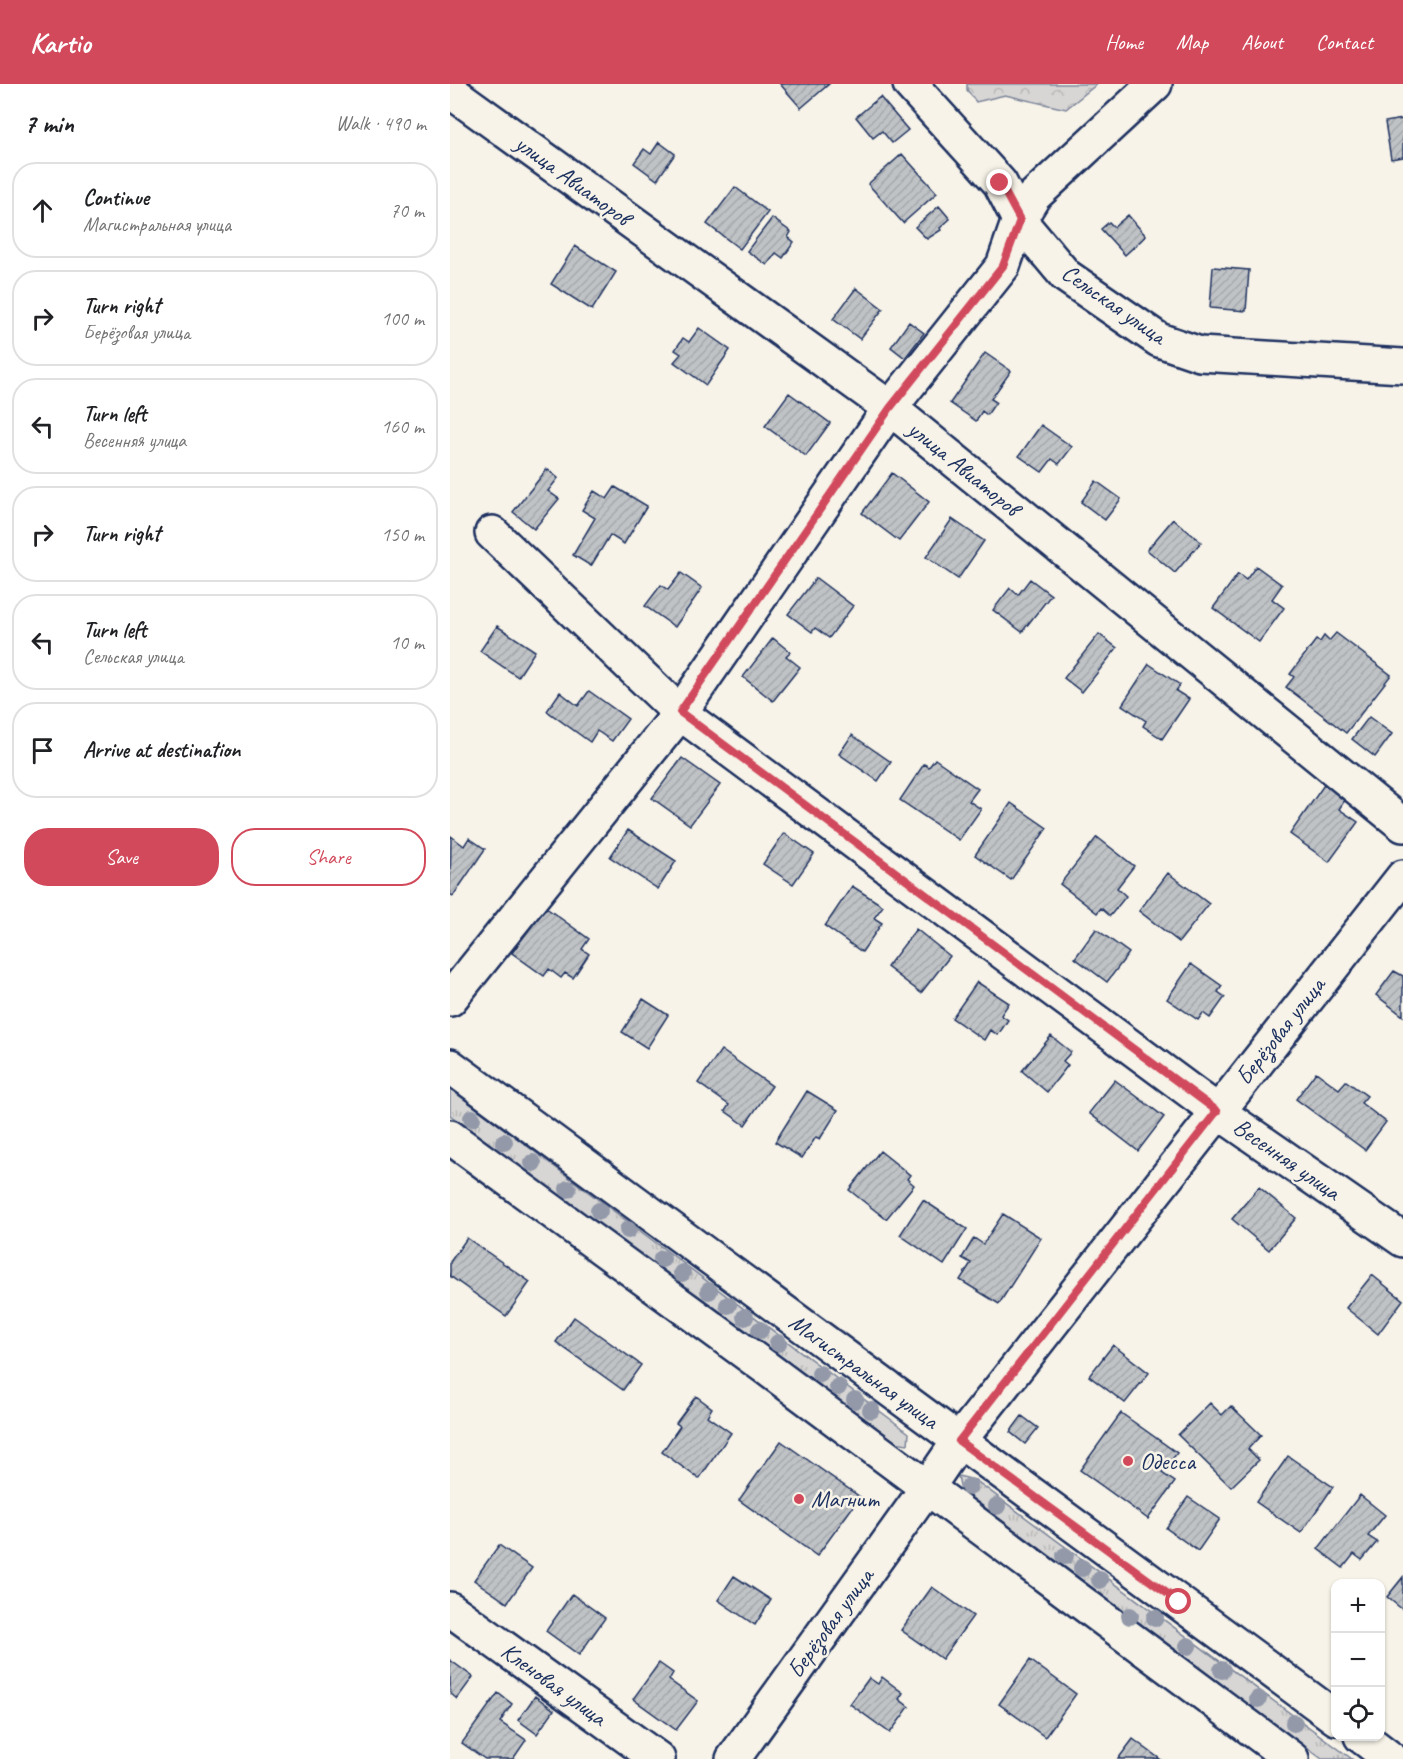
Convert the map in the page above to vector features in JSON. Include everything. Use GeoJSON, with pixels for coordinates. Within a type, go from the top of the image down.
{"type":"FeatureCollection","features":[{"type":"Feature","properties":{"kind":"street","name":"Сельская улица"},"geometry":{"type":"LineString","coordinates":[[910,84],[1000,183],[1020,220],[1066,276],[1159,340],[1200,354],[1403,366]]}},
{"type":"Feature","properties":{"kind":"street"},"geometry":{"type":"LineString","coordinates":[[450,999],[680,712],[890,408],[1003,266],[1020,220],[1034,196],[1155,84]]}},
{"type":"Feature","properties":{"kind":"street","name":"улица Авиаторов"},"geometry":{"type":"LineString","coordinates":[[450,91],[890,408],[1403,825]]}},
{"type":"Feature","properties":{"kind":"street","name":"Весенняя улица"},"geometry":{"type":"LineString","coordinates":[[492,533],[680,712],[1217,1111],[1403,1240]]}},
{"type":"Feature","properties":{"kind":"street","name":"Берёзовая улица"},"geometry":{"type":"LineString","coordinates":[[733,1759],[959,1441],[1403,877]]}},
{"type":"Feature","properties":{"kind":"street","name":"Магистральная улица"},"geometry":{"type":"LineString","coordinates":[[450,1066],[1331,1715]]}},
{"type":"Feature","properties":{"kind":"street"},"geometry":{"type":"LineString","coordinates":[[450,1137],[1292,1759]]}},
{"type":"Feature","properties":{"kind":"street","name":"Кленовая улица"},"geometry":{"type":"LineString","coordinates":[[450,1609],[658,1759]]}},
{"type":"Feature","properties":{"kind":"street"},"geometry":{"type":"LineString","coordinates":[[1366,1741],[1391,1759]]}},
{"type":"Feature","properties":{"kind":"green space"},"geometry":{"type":"Polygon","coordinates":[[[967,84],[1097,84],[1066,109],[1005,95],[976,102],[967,90],[967,84]]]}},
{"type":"Feature","properties":{"kind":"green space"},"geometry":{"type":"Polygon","coordinates":[[[450,1088],[909,1433],[908,1444],[894,1442],[450,1115],[450,1088]]]}},
{"type":"Feature","properties":{"kind":"green space"},"geometry":{"type":"Polygon","coordinates":[[[958,1476],[975,1480],[1352,1759],[1322,1759],[961,1490],[958,1476]]]}},
{"type":"Feature","properties":{"kind":"building"},"geometry":{"type":"Polygon","coordinates":[[[780,84],[829,84],[801,108],[780,84]]]}},
{"type":"Feature","properties":{"kind":"building"},"geometry":{"type":"Polygon","coordinates":[[[880,97],[908,130],[892,143],[882,131],[873,138],[856,117],[880,97]]]}},
{"type":"Feature","properties":{"kind":"building"},"geometry":{"type":"Polygon","coordinates":[[[1403,119],[1403,157],[1391,159],[1385,122],[1403,119]]]}},
{"type":"Feature","properties":{"kind":"building"},"geometry":{"type":"Polygon","coordinates":[[[659,142],[675,154],[657,180],[634,163],[644,149],[651,154],[659,142]]]}},
{"type":"Feature","properties":{"kind":"building"},"geometry":{"type":"Polygon","coordinates":[[[902,154],[937,193],[903,223],[868,184],[902,154]]]}},
{"type":"Feature","properties":{"kind":"building"},"geometry":{"type":"Polygon","coordinates":[[[735,187],[768,212],[740,249],[707,224],[735,187]]]}},
{"type":"Feature","properties":{"kind":"building"},"geometry":{"type":"Polygon","coordinates":[[[939,206],[950,219],[940,228],[941,230],[927,239],[915,227],[939,206]]]}},
{"type":"Feature","properties":{"kind":"building"},"geometry":{"type":"Polygon","coordinates":[[[1128,215],[1146,236],[1125,255],[1101,229],[1109,222],[1114,227],[1128,215]]]}},
{"type":"Feature","properties":{"kind":"building"},"geometry":{"type":"Polygon","coordinates":[[[772,218],[791,232],[788,237],[794,242],[783,258],[776,253],[767,265],[747,251],[772,218]]]}},
{"type":"Feature","properties":{"kind":"building"},"geometry":{"type":"Polygon","coordinates":[[[575,246],[616,272],[592,310],[551,284],[575,246]]]}},
{"type":"Feature","properties":{"kind":"building"},"geometry":{"type":"Polygon","coordinates":[[[1213,267],[1249,270],[1246,311],[1210,308],[1213,267]]]}},
{"type":"Feature","properties":{"kind":"building"},"geometry":{"type":"Polygon","coordinates":[[[856,288],[883,309],[860,339],[833,319],[856,288]]]}},
{"type":"Feature","properties":{"kind":"building"},"geometry":{"type":"Polygon","coordinates":[[[909,322],[924,333],[905,358],[891,347],[909,322]]]}},
{"type":"Feature","properties":{"kind":"building"},"geometry":{"type":"Polygon","coordinates":[[[699,328],[730,350],[706,385],[674,362],[681,354],[675,350],[683,338],[689,342],[699,328]]]}},
{"type":"Feature","properties":{"kind":"building"},"geometry":{"type":"Polygon","coordinates":[[[985,353],[1011,371],[991,399],[996,402],[987,415],[982,411],[976,421],[950,403],[985,353]]]}},
{"type":"Feature","properties":{"kind":"building"},"geometry":{"type":"Polygon","coordinates":[[[789,393],[830,423],[806,456],[765,426],[789,393]]]}},
{"type":"Feature","properties":{"kind":"building"},"geometry":{"type":"Polygon","coordinates":[[[1041,425],[1072,447],[1059,464],[1052,459],[1042,472],[1019,456],[1041,425]]]}},
{"type":"Feature","properties":{"kind":"building"},"geometry":{"type":"Polygon","coordinates":[[[547,469],[558,478],[548,491],[559,499],[534,529],[513,512],[547,469]]]}},
{"type":"Feature","properties":{"kind":"building"},"geometry":{"type":"Polygon","coordinates":[[[892,473],[929,502],[899,541],[862,513],[892,473]]]}},
{"type":"Feature","properties":{"kind":"building"},"geometry":{"type":"Polygon","coordinates":[[[1096,481],[1121,499],[1105,520],[1081,502],[1096,481]]]}},
{"type":"Feature","properties":{"kind":"building"},"geometry":{"type":"Polygon","coordinates":[[[615,487],[647,506],[624,544],[610,535],[591,566],[573,555],[595,518],[582,510],[594,491],[607,499],[615,487]]]}},
{"type":"Feature","properties":{"kind":"building"},"geometry":{"type":"Polygon","coordinates":[[[952,519],[984,541],[958,579],[926,557],[952,519]]]}},
{"type":"Feature","properties":{"kind":"building"},"geometry":{"type":"Polygon","coordinates":[[[1173,519],[1201,542],[1175,573],[1147,550],[1173,519]]]}},
{"type":"Feature","properties":{"kind":"building"},"geometry":{"type":"Polygon","coordinates":[[[1256,566],[1282,585],[1272,599],[1284,608],[1259,642],[1213,608],[1238,574],[1246,580],[1256,566]]]}},
{"type":"Feature","properties":{"kind":"building"},"geometry":{"type":"Polygon","coordinates":[[[681,573],[702,588],[675,627],[645,606],[661,585],[668,590],[681,573]]]}},
{"type":"Feature","properties":{"kind":"building"},"geometry":{"type":"Polygon","coordinates":[[[816,578],[853,606],[829,638],[815,628],[812,632],[788,614],[816,578]]]}},
{"type":"Feature","properties":{"kind":"building"},"geometry":{"type":"Polygon","coordinates":[[[1030,579],[1051,595],[1022,632],[993,610],[1010,588],[1018,595],[1030,579]]]}},
{"type":"Feature","properties":{"kind":"building"},"geometry":{"type":"Polygon","coordinates":[[[497,626],[535,651],[518,677],[480,651],[497,626]]]}},
{"type":"Feature","properties":{"kind":"building"},"geometry":{"type":"Polygon","coordinates":[[[1336,633],[1391,675],[1346,733],[1286,687],[1294,677],[1290,674],[1316,640],[1320,642],[1324,636],[1329,641],[1336,633]]]}},
{"type":"Feature","properties":{"kind":"building"},"geometry":{"type":"Polygon","coordinates":[[[1099,634],[1117,648],[1082,692],[1064,678],[1099,634]]]}},
{"type":"Feature","properties":{"kind":"building"},"geometry":{"type":"Polygon","coordinates":[[[773,638],[790,652],[786,656],[800,667],[773,701],[743,677],[773,638]]]}},
{"type":"Feature","properties":{"kind":"building"},"geometry":{"type":"Polygon","coordinates":[[[1149,664],[1180,685],[1176,691],[1189,699],[1162,739],[1143,726],[1146,721],[1122,705],[1149,664]]]}},
{"type":"Feature","properties":{"kind":"building"},"geometry":{"type":"Polygon","coordinates":[[[589,691],[628,719],[612,741],[597,731],[590,742],[547,711],[560,692],[578,706],[589,691]]]}},
{"type":"Feature","properties":{"kind":"building"},"geometry":{"type":"Polygon","coordinates":[[[1369,717],[1392,734],[1375,757],[1352,739],[1369,717]]]}},
{"type":"Feature","properties":{"kind":"building"},"geometry":{"type":"Polygon","coordinates":[[[852,735],[891,762],[878,781],[839,754],[852,735]]]}},
{"type":"Feature","properties":{"kind":"building"},"geometry":{"type":"Polygon","coordinates":[[[682,758],[720,785],[690,825],[652,798],[682,758]]]}},
{"type":"Feature","properties":{"kind":"building"},"geometry":{"type":"Polygon","coordinates":[[[935,759],[978,789],[969,801],[981,809],[959,840],[900,800],[924,764],[929,767],[935,759]]]}},
{"type":"Feature","properties":{"kind":"building"},"geometry":{"type":"Polygon","coordinates":[[[1328,779],[1349,794],[1339,809],[1358,822],[1329,862],[1290,834],[1328,779]]]}},
{"type":"Feature","properties":{"kind":"building"},"geometry":{"type":"Polygon","coordinates":[[[1011,803],[1047,828],[1011,880],[975,855],[1011,803]]]}},
{"type":"Feature","properties":{"kind":"building"},"geometry":{"type":"Polygon","coordinates":[[[628,830],[676,861],[658,889],[610,857],[628,830]]]}},
{"type":"Feature","properties":{"kind":"building"},"geometry":{"type":"Polygon","coordinates":[[[784,833],[814,854],[793,884],[763,864],[784,833]]]}},
{"type":"Feature","properties":{"kind":"building"},"geometry":{"type":"Polygon","coordinates":[[[451,836],[464,846],[469,838],[485,849],[453,896],[450,894],[451,836]]]}},
{"type":"Feature","properties":{"kind":"building"},"geometry":{"type":"Polygon","coordinates":[[[1097,837],[1134,866],[1117,888],[1126,896],[1110,916],[1101,908],[1097,913],[1060,884],[1097,837]]]}},
{"type":"Feature","properties":{"kind":"building"},"geometry":{"type":"Polygon","coordinates":[[[1168,873],[1209,904],[1179,942],[1139,911],[1168,873]]]}},
{"type":"Feature","properties":{"kind":"building"},"geometry":{"type":"Polygon","coordinates":[[[852,886],[883,906],[874,918],[882,923],[862,952],[825,926],[852,886]]]}},
{"type":"Feature","properties":{"kind":"building"},"geometry":{"type":"Polygon","coordinates":[[[545,907],[589,939],[582,949],[589,954],[573,978],[565,973],[561,978],[549,969],[544,976],[512,953],[545,907]]]}},
{"type":"Feature","properties":{"kind":"building"},"geometry":{"type":"Polygon","coordinates":[[[916,929],[950,956],[921,993],[887,967],[916,929]]]}},
{"type":"Feature","properties":{"kind":"building"},"geometry":{"type":"Polygon","coordinates":[[[1096,929],[1129,953],[1107,982],[1075,958],[1096,929]]]}},
{"type":"Feature","properties":{"kind":"building"},"geometry":{"type":"Polygon","coordinates":[[[1191,964],[1222,986],[1218,992],[1225,997],[1210,1018],[1203,1013],[1198,1020],[1167,999],[1191,964]]]}},
{"type":"Feature","properties":{"kind":"building"},"geometry":{"type":"Polygon","coordinates":[[[1394,971],[1403,976],[1403,1016],[1376,995],[1394,971]]]}},
{"type":"Feature","properties":{"kind":"building"},"geometry":{"type":"Polygon","coordinates":[[[977,982],[1009,1003],[1001,1015],[1008,1020],[998,1035],[990,1030],[984,1040],[952,1018],[977,982]]]}},
{"type":"Feature","properties":{"kind":"building"},"geometry":{"type":"Polygon","coordinates":[[[643,999],[668,1015],[647,1048],[622,1032],[643,999]]]}},
{"type":"Feature","properties":{"kind":"building"},"geometry":{"type":"Polygon","coordinates":[[[1051,1036],[1071,1052],[1063,1061],[1068,1065],[1047,1092],[1022,1071],[1051,1036]]]}},
{"type":"Feature","properties":{"kind":"building"},"geometry":{"type":"Polygon","coordinates":[[[721,1050],[772,1086],[745,1125],[725,1111],[729,1105],[698,1083],[721,1050]]]}},
{"type":"Feature","properties":{"kind":"building"},"geometry":{"type":"Polygon","coordinates":[[[1316,1072],[1339,1089],[1346,1081],[1367,1096],[1361,1103],[1386,1122],[1365,1150],[1296,1099],[1316,1072]]]}},
{"type":"Feature","properties":{"kind":"building"},"geometry":{"type":"Polygon","coordinates":[[[1115,1080],[1164,1117],[1138,1151],[1089,1113],[1115,1080]]]}},
{"type":"Feature","properties":{"kind":"building"},"geometry":{"type":"Polygon","coordinates":[[[807,1091],[838,1110],[820,1139],[816,1137],[802,1158],[775,1142],[807,1091]]]}},
{"type":"Feature","properties":{"kind":"building"},"geometry":{"type":"Polygon","coordinates":[[[880,1151],[910,1175],[907,1179],[914,1185],[886,1219],[849,1190],[880,1151]]]}},
{"type":"Feature","properties":{"kind":"building"},"geometry":{"type":"Polygon","coordinates":[[[1259,1187],[1296,1218],[1269,1250],[1232,1219],[1259,1187]]]}},
{"type":"Feature","properties":{"kind":"building"},"geometry":{"type":"Polygon","coordinates":[[[923,1200],[967,1229],[944,1265],[900,1235],[923,1200]]]}},
{"type":"Feature","properties":{"kind":"building"},"geometry":{"type":"Polygon","coordinates":[[[1003,1214],[1041,1238],[999,1304],[960,1280],[971,1263],[962,1258],[974,1238],[983,1244],[1003,1214]]]}},
{"type":"Feature","properties":{"kind":"building"},"geometry":{"type":"Polygon","coordinates":[[[467,1238],[530,1282],[506,1316],[450,1276],[450,1262],[467,1238]]]}},
{"type":"Feature","properties":{"kind":"building"},"geometry":{"type":"Polygon","coordinates":[[[1372,1275],[1403,1300],[1378,1334],[1346,1308],[1372,1275]]]}},
{"type":"Feature","properties":{"kind":"building"},"geometry":{"type":"Polygon","coordinates":[[[574,1317],[641,1365],[623,1390],[556,1342],[574,1317]]]}},
{"type":"Feature","properties":{"kind":"building"},"geometry":{"type":"Polygon","coordinates":[[[1113,1345],[1149,1373],[1125,1403],[1089,1376],[1113,1345]]]}},
{"type":"Feature","properties":{"kind":"building"},"geometry":{"type":"Polygon","coordinates":[[[696,1396],[712,1408],[707,1416],[731,1433],[699,1479],[662,1452],[680,1426],[676,1423],[696,1396]]]}},
{"type":"Feature","properties":{"kind":"building"},"geometry":{"type":"Polygon","coordinates":[[[1210,1403],[1222,1415],[1231,1406],[1261,1435],[1248,1449],[1259,1460],[1231,1487],[1178,1435],[1210,1403]]]}},
{"type":"Feature","properties":{"kind":"building","name":"Одесса"},"geometry":{"type":"Polygon","coordinates":[[[1121,1413],[1177,1453],[1162,1473],[1175,1482],[1148,1519],[1080,1470],[1121,1413]]]}},
{"type":"Feature","properties":{"kind":"building"},"geometry":{"type":"Polygon","coordinates":[[[1022,1416],[1038,1428],[1025,1444],[1010,1432],[1022,1416]]]}},
{"type":"Feature","properties":{"kind":"building","name":"Магнит"},"geometry":{"type":"Polygon","coordinates":[[[781,1441],[860,1497],[817,1556],[739,1500],[781,1441]]]}},
{"type":"Feature","properties":{"kind":"building"},"geometry":{"type":"Polygon","coordinates":[[[1288,1456],[1333,1487],[1301,1533],[1256,1502],[1288,1456]]]}},
{"type":"Feature","properties":{"kind":"building"},"geometry":{"type":"Polygon","coordinates":[[[1360,1495],[1385,1515],[1368,1536],[1377,1542],[1362,1560],[1354,1554],[1343,1568],[1318,1549],[1360,1495]]]}},
{"type":"Feature","properties":{"kind":"building"},"geometry":{"type":"Polygon","coordinates":[[[1188,1497],[1220,1519],[1198,1551],[1166,1528],[1188,1497]]]}},
{"type":"Feature","properties":{"kind":"building"},"geometry":{"type":"Polygon","coordinates":[[[499,1545],[532,1568],[507,1603],[474,1580],[499,1545]]]}},
{"type":"Feature","properties":{"kind":"building"},"geometry":{"type":"Polygon","coordinates":[[[734,1576],[771,1600],[755,1625],[718,1600],[734,1576]]]}},
{"type":"Feature","properties":{"kind":"building"},"geometry":{"type":"Polygon","coordinates":[[[1403,1577],[1403,1610],[1387,1597],[1403,1577]]]}},
{"type":"Feature","properties":{"kind":"building"},"geometry":{"type":"Polygon","coordinates":[[[932,1587],[973,1616],[942,1659],[901,1630],[932,1587]]]}},
{"type":"Feature","properties":{"kind":"building"},"geometry":{"type":"Polygon","coordinates":[[[572,1594],[605,1618],[579,1655],[546,1631],[572,1594]]]}},
{"type":"Feature","properties":{"kind":"building"},"geometry":{"type":"Polygon","coordinates":[[[450,1660],[473,1677],[457,1699],[450,1693],[450,1660]]]}},
{"type":"Feature","properties":{"kind":"building"},"geometry":{"type":"Polygon","coordinates":[[[1030,1660],[1076,1694],[1045,1737],[999,1704],[1030,1660]]]}},
{"type":"Feature","properties":{"kind":"building"},"geometry":{"type":"Polygon","coordinates":[[[659,1663],[673,1673],[669,1680],[698,1701],[676,1730],[633,1699],[659,1663]]]}},
{"type":"Feature","properties":{"kind":"building"},"geometry":{"type":"Polygon","coordinates":[[[882,1677],[903,1693],[899,1699],[909,1707],[890,1733],[850,1704],[869,1678],[878,1684],[882,1677]]]}},
{"type":"Feature","properties":{"kind":"building"},"geometry":{"type":"Polygon","coordinates":[[[498,1693],[512,1704],[500,1722],[526,1740],[513,1759],[485,1759],[462,1743],[498,1693]]]}},
{"type":"Feature","properties":{"kind":"building"},"geometry":{"type":"Polygon","coordinates":[[[535,1696],[554,1710],[537,1734],[518,1720],[535,1696]]]}},
{"type":"Feature","properties":{"kind":"building"},"geometry":{"type":"Polygon","coordinates":[[[1133,1739],[1160,1759],[1118,1759],[1133,1739]]]}},
{"type":"Feature","properties":{"kind":"place","name":"Одесса"},"geometry":{"type":"Point","coordinates":[1128,1461]}},
{"type":"Feature","properties":{"kind":"place","name":"Магнит"},"geometry":{"type":"Point","coordinates":[799,1499]}},
{"type":"Feature","properties":{"kind":"route"},"geometry":{"type":"LineString","coordinates":[[1000,183],[1020,220],[1003,266],[890,408],[680,712],[1217,1111],[959,1441],[1179,1602]]}}]}
